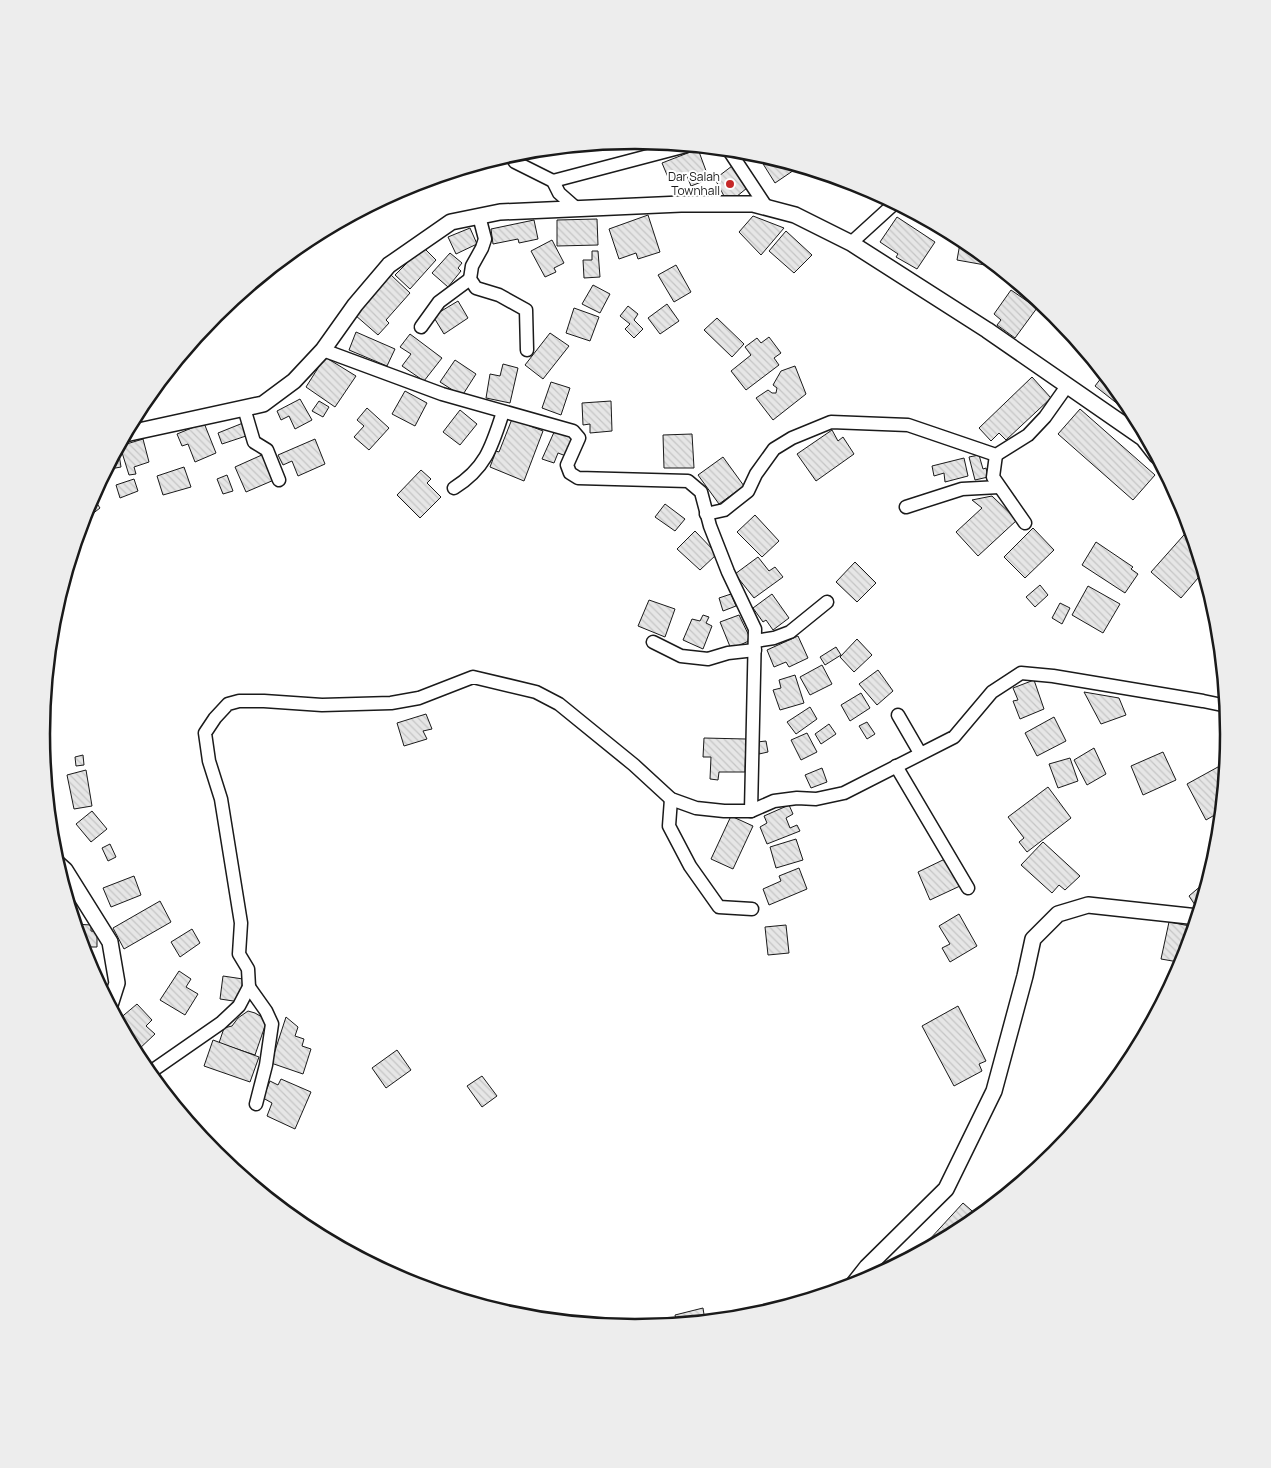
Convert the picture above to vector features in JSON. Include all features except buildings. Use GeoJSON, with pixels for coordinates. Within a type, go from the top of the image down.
{"type":"FeatureCollection","features":[{"type":"Feature","properties":{"kind":"street"},"geometry":{"type":"LineString","coordinates":[[553,181],[671,150]]}},
{"type":"Feature","properties":{"kind":"street"},"geometry":{"type":"LineString","coordinates":[[734,157],[767,208]]}},
{"type":"Feature","properties":{"kind":"street"},"geometry":{"type":"LineString","coordinates":[[515,161],[553,181],[559,193],[576,208]]}},
{"type":"Feature","properties":{"kind":"street"},"geometry":{"type":"LineString","coordinates":[[134,432],[263,404],[294,381],[323,350],[356,305],[389,265],[451,222],[500,212],[681,204],[752,204],[795,214],[852,243],[987,330],[1139,436]]}},
{"type":"Feature","properties":{"kind":"street"},"geometry":{"type":"LineString","coordinates":[[852,243],[890,207]]}},
{"type":"Feature","properties":{"kind":"street"},"geometry":{"type":"LineString","coordinates":[[480,216],[484,239],[482,248],[472,266],[470,278],[476,288],[499,295],[526,310],[527,350]]}},
{"type":"Feature","properties":{"kind":"street"},"geometry":{"type":"LineString","coordinates":[[421,327],[439,302],[470,278]]}},
{"type":"Feature","properties":{"kind":"street"},"geometry":{"type":"LineString","coordinates":[[323,350],[442,394],[573,431],[579,438],[567,465],[570,473],[578,478],[688,481],[702,492],[706,514],[728,572],[755,629],[751,811]]}},
{"type":"Feature","properties":{"kind":"street"},"geometry":{"type":"LineString","coordinates":[[1025,523],[992,477],[996,455],[1028,435],[1045,417],[1067,386]]}},
{"type":"Feature","properties":{"kind":"street"},"geometry":{"type":"LineString","coordinates":[[244,408],[254,442],[267,450],[279,480]]}},
{"type":"Feature","properties":{"kind":"street"},"geometry":{"type":"LineString","coordinates":[[454,488],[471,476],[485,460],[503,412]]}},
{"type":"Feature","properties":{"kind":"street"},"geometry":{"type":"LineString","coordinates":[[706,514],[724,510],[748,490],[756,474],[774,449],[792,438],[831,422],[908,425],[996,455]]}},
{"type":"Feature","properties":{"kind":"street"},"geometry":{"type":"LineString","coordinates":[[906,507],[962,489],[999,487]]}},
{"type":"Feature","properties":{"kind":"street"},"geometry":{"type":"LineString","coordinates":[[653,642],[682,656],[708,659],[755,646],[790,632],[827,602]]}},
{"type":"Feature","properties":{"kind":"street"},"geometry":{"type":"LineString","coordinates":[[156,1068],[221,1023],[239,1006],[249,987],[248,968],[239,954],[241,923],[221,799],[209,761],[205,733],[228,704],[239,701],[322,705],[391,703],[419,698],[473,677],[536,692],[559,704],[634,765],[671,799],[696,808],[724,811],[751,811],[774,801],[797,798],[816,799],[844,793],[954,737],[992,692],[1021,673],[1053,676],[1220,705]]}},
{"type":"Feature","properties":{"kind":"street"},"geometry":{"type":"LineString","coordinates":[[898,714],[920,754]]}},
{"type":"Feature","properties":{"kind":"street"},"geometry":{"type":"LineString","coordinates":[[896,766],[968,888]]}},
{"type":"Feature","properties":{"kind":"street"},"geometry":{"type":"LineString","coordinates":[[671,799],[669,826],[690,866],[706,891],[719,907],[752,909]]}},
{"type":"Feature","properties":{"kind":"street"},"geometry":{"type":"LineString","coordinates":[[66,871],[110,942],[117,983],[112,998]]}},
{"type":"Feature","properties":{"kind":"street"},"geometry":{"type":"LineString","coordinates":[[861,1274],[946,1189],[994,1091],[1033,939],[1058,914],[1088,905],[1192,916]]}},
{"type":"Feature","properties":{"kind":"street"},"geometry":{"type":"LineString","coordinates":[[249,987],[266,1011],[272,1024],[266,1065],[256,1104]]}},
{"type":"Feature","properties":{"kind":"place","name":"Dar Salah Townhall"},"geometry":{"type":"Point","coordinates":[730,184]}}]}
